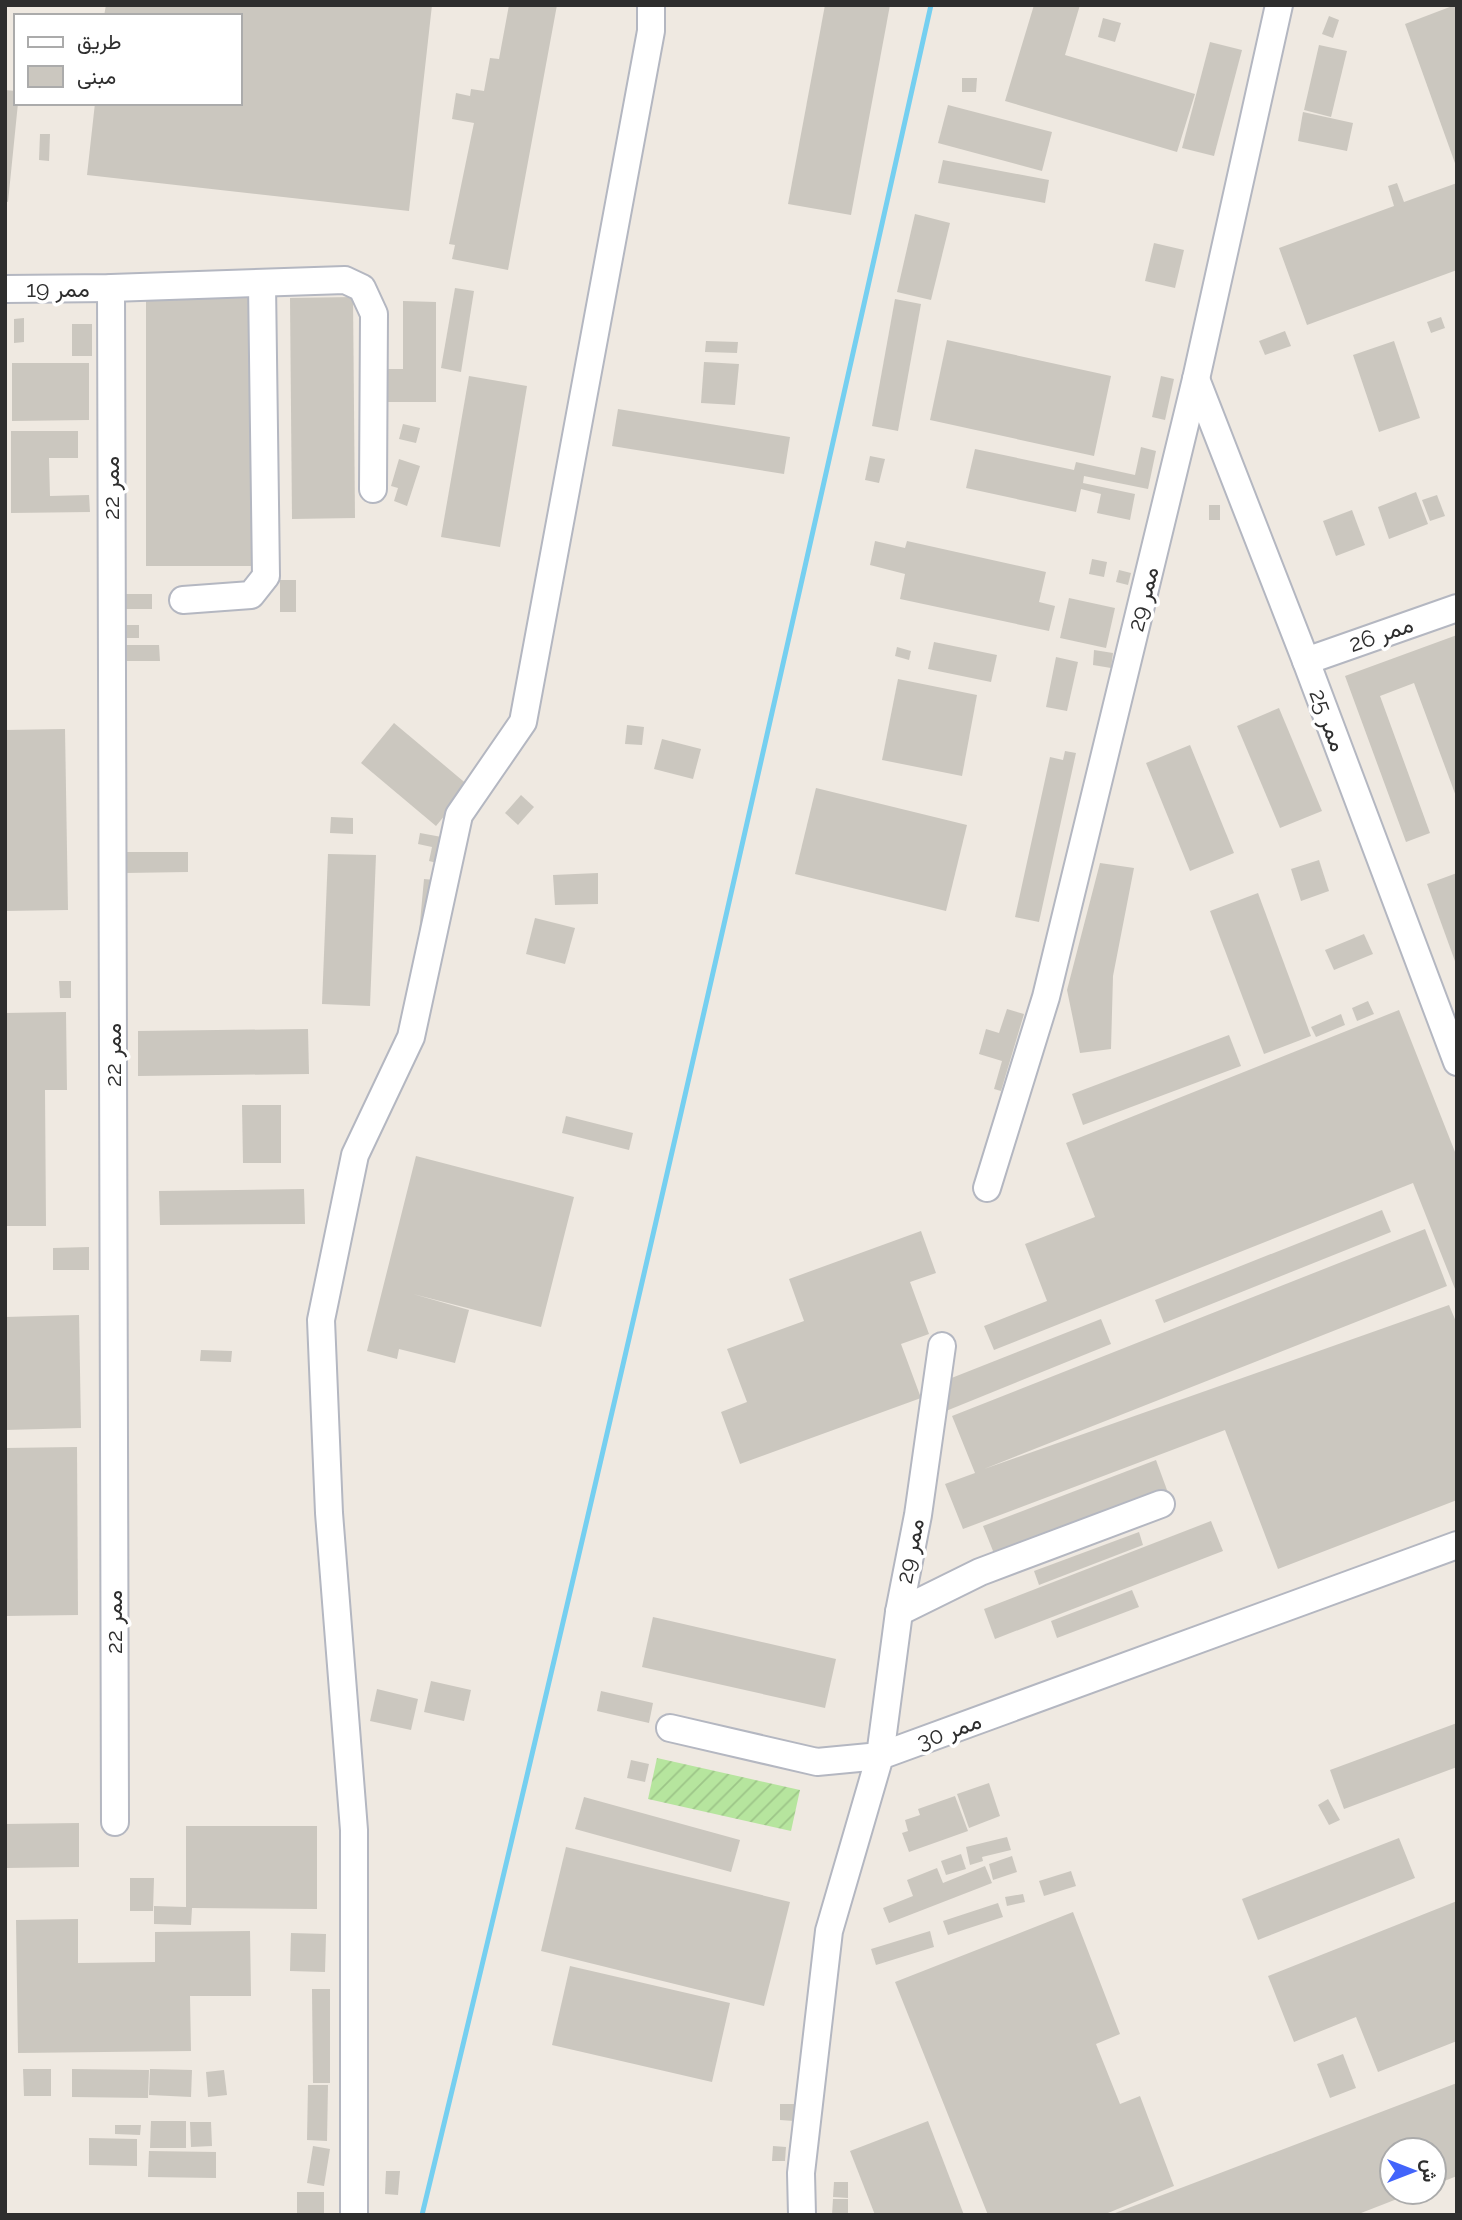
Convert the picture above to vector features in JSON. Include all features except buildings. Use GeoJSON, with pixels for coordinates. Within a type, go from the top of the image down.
{"type":"FeatureCollection","features":[{"type":"Feature","properties":{"kind":"lane"},"geometry":{"type":"LineString","coordinates":[[354,2215],[354,1830],[329,1513],[321,1320],[355,1155],[411,1037],[459,815],[523,722],[651,31],[651,5]]}},
{"type":"Feature","properties":{"kind":"lane","name":"ممر 29"},"geometry":{"type":"LineString","coordinates":[[987,1188],[1045,997],[1196,379],[1279,5]]}},
{"type":"Feature","properties":{"kind":"lane","name":"ممر 19"},"geometry":{"type":"LineString","coordinates":[[5,289],[111,289],[345,280],[362,288],[374,314],[373,489]]}},
{"type":"Feature","properties":{"kind":"lane"},"geometry":{"type":"LineString","coordinates":[[183,600],[251,595],[267,576],[262,284]]}},
{"type":"Feature","properties":{"kind":"lane","name":"ممر 22"},"geometry":{"type":"LineString","coordinates":[[111,289],[115,1822]]}},
{"type":"Feature","properties":{"kind":"lane","name":"ممر 25"},"geometry":{"type":"LineString","coordinates":[[1196,379],[1457,1062]]}},
{"type":"Feature","properties":{"kind":"lane","name":"ممر 26"},"geometry":{"type":"LineString","coordinates":[[1306,661],[1457,608]]}},
{"type":"Feature","properties":{"kind":"lane","name":"ممر 29"},"geometry":{"type":"LineString","coordinates":[[880,1756],[899,1612],[918,1515],[942,1346]]}},
{"type":"Feature","properties":{"kind":"lane"},"geometry":{"type":"LineString","coordinates":[[899,1612],[980,1572],[1161,1504]]}},
{"type":"Feature","properties":{"kind":"lane","name":"ممر 30"},"geometry":{"type":"LineString","coordinates":[[670,1728],[817,1762],[880,1756],[1457,1545]]}},
{"type":"Feature","properties":{"kind":"lane"},"geometry":{"type":"LineString","coordinates":[[802,2215],[802,2173],[829,1931],[880,1756]]}},
{"type":"Feature","properties":{"kind":"green space"},"geometry":{"type":"Polygon","coordinates":[[[657,1758],[800,1790],[791,1831],[648,1799],[657,1758]]]}},
{"type":"Feature","properties":{"kind":"waterway"},"geometry":{"type":"LineString","coordinates":[[422,2215],[618,1387],[931,5]]}}]}
